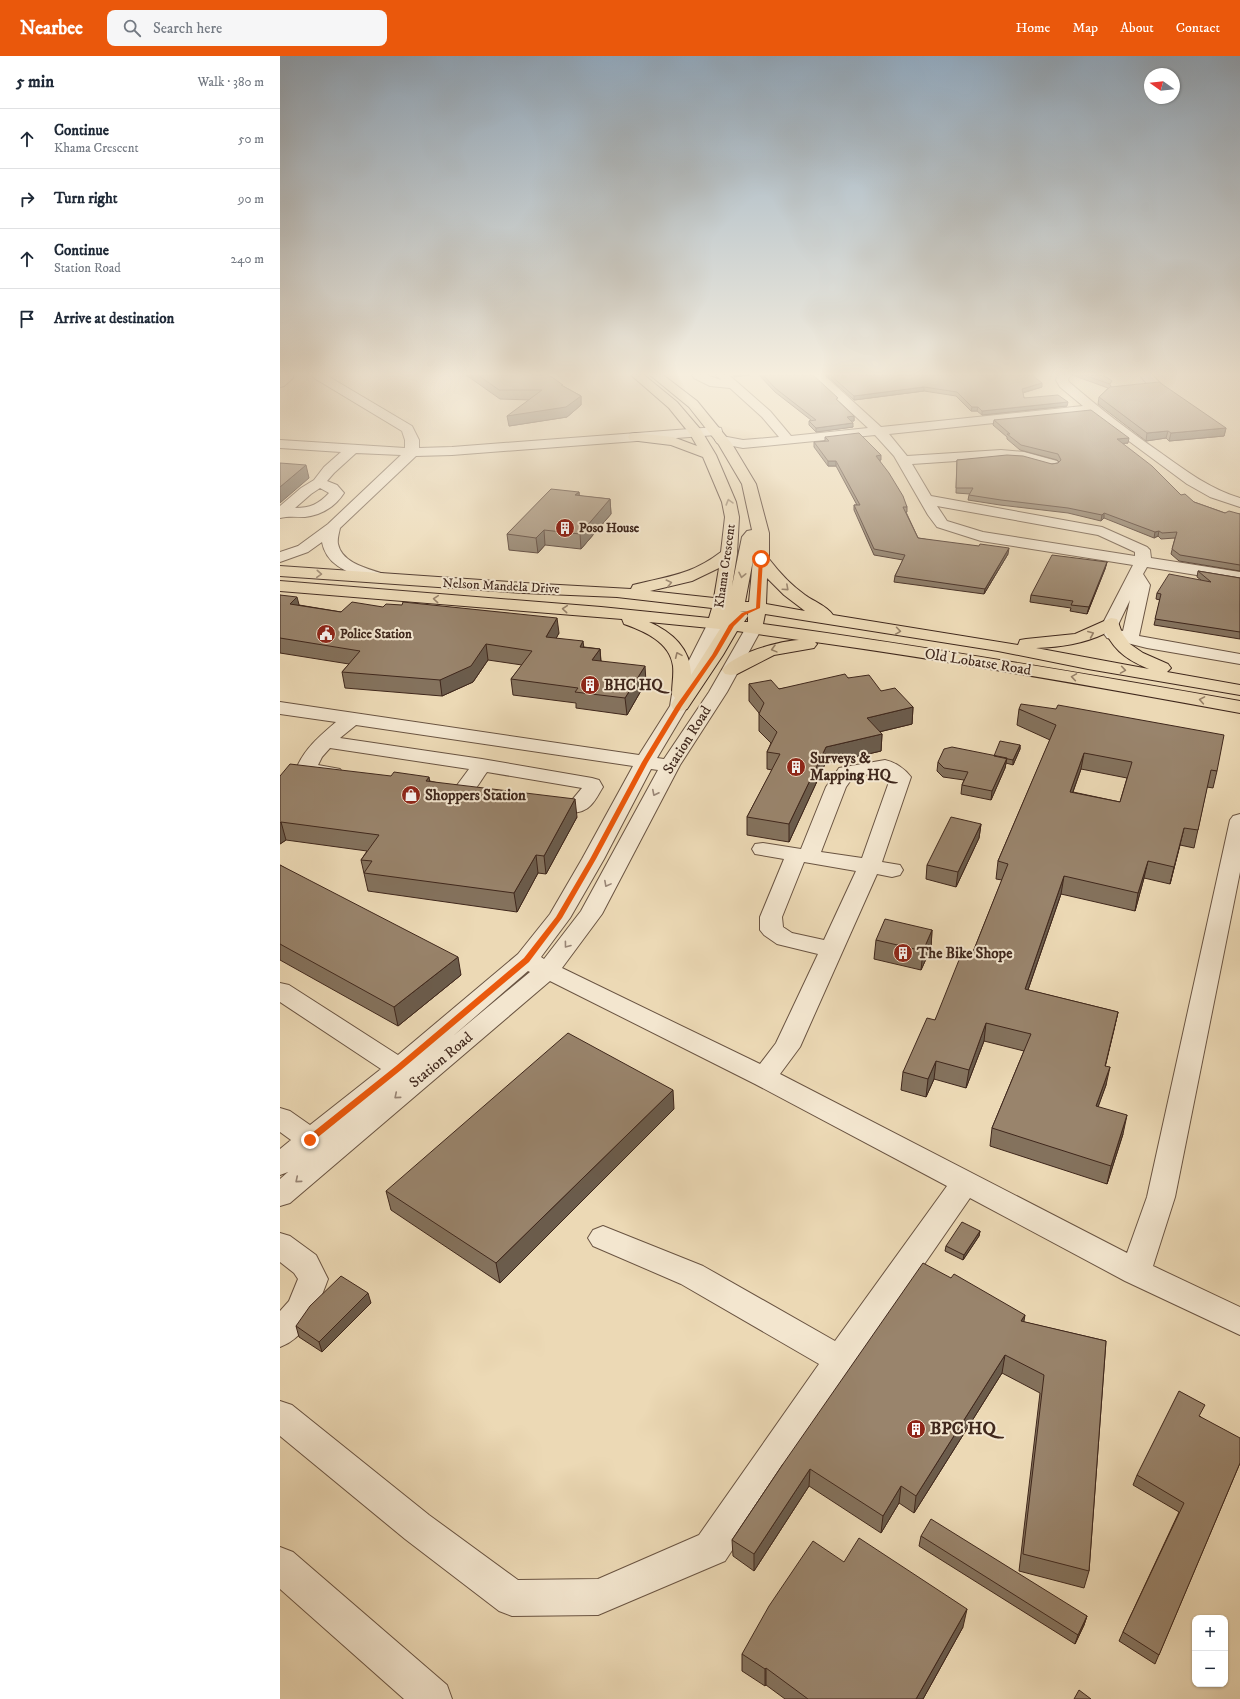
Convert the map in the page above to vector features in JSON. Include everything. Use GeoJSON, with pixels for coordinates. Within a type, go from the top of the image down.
{"type":"FeatureCollection","features":[{"type":"Feature","properties":{"kind":"main road"},"geometry":{"type":"LineString","coordinates":[[700,452],[709,455]]}},
{"type":"Feature","properties":{"kind":"main road","name":"Khama Crescent"},"geometry":{"type":"LineString","coordinates":[[707,452],[729,502],[732,517],[729,554],[736,615]]}},
{"type":"Feature","properties":{"kind":"main road","name":"Khama Crescent"},"geometry":{"type":"LineString","coordinates":[[731,454],[748,484],[756,506],[758,525],[761,533],[761,559],[736,615]]}},
{"type":"Feature","properties":{"kind":"main road"},"geometry":{"type":"LineString","coordinates":[[736,615],[750,538],[758,525]]}},
{"type":"Feature","properties":{"kind":"main road"},"geometry":{"type":"LineString","coordinates":[[616,592],[683,580],[716,565],[729,554]]}},
{"type":"Feature","properties":{"kind":"main road"},"geometry":{"type":"LineString","coordinates":[[761,559],[774,578],[792,593],[810,607],[839,622]]}},
{"type":"Feature","properties":{"kind":"main road","name":"Nelson Mandela Drive"},"geometry":{"type":"LineString","coordinates":[[280,570],[524,588],[616,592],[736,615]]}},
{"type":"Feature","properties":{"kind":"main road","name":"Nelson Mandela Drive"},"geometry":{"type":"LineString","coordinates":[[280,586],[601,612],[736,615]]}},
{"type":"Feature","properties":{"kind":"main road"},"geometry":{"type":"LineString","coordinates":[[524,588],[560,597],[736,615],[870,638],[904,650]]}},
{"type":"Feature","properties":{"kind":"main road"},"geometry":{"type":"LineString","coordinates":[[601,612],[641,624],[667,640],[678,651],[682,664],[680,700]]}},
{"type":"Feature","properties":{"kind":"main road","name":"Old Lobatse Road"},"geometry":{"type":"LineString","coordinates":[[736,615],[839,622],[998,646],[1088,664],[1240,690]]}},
{"type":"Feature","properties":{"kind":"main road","name":"Old Lobatse Road"},"geometry":{"type":"LineString","coordinates":[[736,615],[841,642],[904,650],[1081,678],[1240,707]]}},
{"type":"Feature","properties":{"kind":"main road"},"geometry":{"type":"LineString","coordinates":[[998,646],[1077,640],[1098,632],[1118,632],[1124,649],[1134,656],[1190,681]]}},
{"type":"Feature","properties":{"kind":"main road"},"geometry":{"type":"LineString","coordinates":[[731,670],[758,654],[774,648],[791,645],[841,642]]}},
{"type":"Feature","properties":{"kind":"street"},"geometry":{"type":"LineString","coordinates":[[281,513],[306,491],[319,483],[329,470],[349,452]]}},
{"type":"Feature","properties":{"kind":"street"},"geometry":{"type":"LineString","coordinates":[[407,452],[425,452]]}},
{"type":"Feature","properties":{"kind":"street"},"geometry":{"type":"LineString","coordinates":[[280,558],[303,549],[333,527],[412,452]]}},
{"type":"Feature","properties":{"kind":"street"},"geometry":{"type":"LineString","coordinates":[[731,454],[736,452]]}},
{"type":"Feature","properties":{"kind":"street"},"geometry":{"type":"LineString","coordinates":[[896,452],[903,460],[942,524],[975,534],[1139,567],[1240,577]]}},
{"type":"Feature","properties":{"kind":"street"},"geometry":{"type":"LineString","coordinates":[[1151,452],[1199,487],[1224,499],[1240,503]]}},
{"type":"Feature","properties":{"kind":"street"},"geometry":{"type":"LineString","coordinates":[[903,460],[1000,454],[1024,456],[1052,464]]}},
{"type":"Feature","properties":{"kind":"street"},"geometry":{"type":"LineString","coordinates":[[281,513],[306,513],[319,510],[327,504],[337,493],[332,488],[319,483]]}},
{"type":"Feature","properties":{"kind":"street"},"geometry":{"type":"LineString","coordinates":[[927,500],[1102,531],[1142,550],[1144,555],[1118,632]]}},
{"type":"Feature","properties":{"kind":"street"},"geometry":{"type":"LineString","coordinates":[[333,527],[330,542],[337,557],[350,567],[382,578]]}},
{"type":"Feature","properties":{"kind":"street"},"geometry":{"type":"LineString","coordinates":[[1118,632],[1142,585],[1139,567]]}},
{"type":"Feature","properties":{"kind":"street","name":"Station Road"},"geometry":{"type":"LineString","coordinates":[[280,1164],[320,1146],[422,1076],[591,914],[670,765],[731,670],[736,615]]}},
{"type":"Feature","properties":{"kind":"street","name":"Station Road"},"geometry":{"type":"LineString","coordinates":[[280,1195],[320,1146],[399,1068],[537,965],[559,918],[680,700],[736,615]]}},
{"type":"Feature","properties":{"kind":"street"},"geometry":{"type":"LineString","coordinates":[[1118,632],[1147,643],[1240,659]]}},
{"type":"Feature","properties":{"kind":"street"},"geometry":{"type":"LineString","coordinates":[[280,708],[670,765]]}},
{"type":"Feature","properties":{"kind":"street"},"geometry":{"type":"LineString","coordinates":[[347,775],[312,770],[307,767],[308,762],[326,742],[352,718]]}},
{"type":"Feature","properties":{"kind":"street"},"geometry":{"type":"LineString","coordinates":[[326,742],[482,765],[590,783],[593,787],[583,802],[576,808],[531,801]]}},
{"type":"Feature","properties":{"kind":"street"},"geometry":{"type":"LineString","coordinates":[[482,765],[454,791],[485,795]]}},
{"type":"Feature","properties":{"kind":"street"},"geometry":{"type":"LineString","coordinates":[[764,1077],[787,1047],[832,949],[870,865],[901,776],[885,766],[846,772],[836,787],[771,917],[772,930],[785,939],[832,949]]}},
{"type":"Feature","properties":{"kind":"street"},"geometry":{"type":"LineString","coordinates":[[1136,1272],[1160,1197],[1240,820]]}},
{"type":"Feature","properties":{"kind":"street"},"geometry":{"type":"LineString","coordinates":[[763,849],[870,865],[892,870]]}},
{"type":"Feature","properties":{"kind":"street"},"geometry":{"type":"LineString","coordinates":[[537,965],[764,1077],[1136,1272],[1240,1322]]}},
{"type":"Feature","properties":{"kind":"street"},"geometry":{"type":"LineString","coordinates":[[280,991],[399,1068],[422,1076]]}},
{"type":"Feature","properties":{"kind":"street"},"geometry":{"type":"LineString","coordinates":[[280,1118],[320,1146]]}},
{"type":"Feature","properties":{"kind":"street"},"geometry":{"type":"LineString","coordinates":[[280,1416],[417,1527],[512,1598],[598,1597],[712,1548],[840,1360],[966,1182]]}},
{"type":"Feature","properties":{"kind":"street"},"geometry":{"type":"LineString","coordinates":[[603,1238],[692,1274],[840,1360]]}},
{"type":"Feature","properties":{"kind":"street"},"geometry":{"type":"LineString","coordinates":[[280,1245],[305,1264],[312,1279],[301,1309],[280,1333]]}},
{"type":"Feature","properties":{"kind":"street"},"geometry":{"type":"LineString","coordinates":[[280,1565],[433,1699]]}},
{"type":"Feature","properties":{"kind":"building"},"geometry":{"type":"Polygon","coordinates":[[[821,452],[878,452],[881,455],[876,456],[889,473],[903,496],[907,507],[903,507],[918,538],[979,546],[980,544],[1009,548],[985,589],[895,576],[905,555],[874,549],[854,505],[860,505],[836,461],[828,461],[821,452]]]}},
{"type":"Feature","properties":{"kind":"building"},"geometry":{"type":"Polygon","coordinates":[[[1048,452],[1133,452],[1152,466],[1181,495],[1185,494],[1194,502],[1225,513],[1229,511],[1240,514],[1240,565],[1180,555],[1172,549],[1177,532],[1155,532],[1104,513],[1102,515],[1068,508],[969,495],[973,488],[956,488],[957,460],[1007,455],[1023,456],[1052,464],[1058,463],[1061,460],[1058,454],[1048,452]]]}},
{"type":"Feature","properties":{"kind":"building"},"geometry":{"type":"Polygon","coordinates":[[[280,463],[306,465],[280,487],[280,463]]]}},
{"type":"Feature","properties":{"kind":"building"},"geometry":{"type":"Polygon","coordinates":[[[551,489],[579,492],[575,495],[610,499],[580,534],[544,530],[536,538],[507,534],[551,489]]]}},
{"type":"Feature","properties":{"kind":"building"},"geometry":{"type":"Polygon","coordinates":[[[1052,555],[1107,562],[1089,607],[1071,605],[1073,601],[1031,595],[1052,555]]]}},
{"type":"Feature","properties":{"kind":"building"},"geometry":{"type":"Polygon","coordinates":[[[1198,571],[1240,578],[1240,632],[1155,619],[1161,594],[1157,593],[1169,574],[1211,582],[1198,571]]]}},
{"type":"Feature","properties":{"kind":"building"},"geometry":{"type":"Polygon","coordinates":[[[280,595],[297,597],[290,604],[341,612],[352,602],[383,607],[386,604],[402,605],[403,602],[557,618],[546,637],[583,641],[580,647],[600,649],[592,660],[645,666],[625,698],[575,692],[578,688],[511,679],[532,651],[486,644],[471,666],[440,680],[342,672],[360,651],[280,638],[280,595]]]}},
{"type":"Feature","properties":{"kind":"building","name":"Surveys & Mapping HQ"},"geometry":{"type":"Polygon","coordinates":[[[845,674],[848,678],[869,675],[881,691],[895,688],[913,707],[867,718],[882,734],[826,747],[789,824],[747,817],[780,754],[767,752],[777,732],[759,714],[764,703],[749,684],[771,680],[779,689],[845,674]]]}},
{"type":"Feature","properties":{"kind":"building"},"geometry":{"type":"Polygon","coordinates":[[[1021,704],[1056,709],[1058,705],[1224,735],[1217,771],[1211,770],[1198,830],[1184,828],[1174,867],[1148,861],[1138,893],[1064,876],[1025,989],[1118,1012],[1105,1066],[1110,1067],[1096,1106],[1127,1115],[1111,1166],[992,1128],[1031,1034],[986,1023],[969,1070],[936,1061],[928,1079],[903,1072],[927,1018],[935,1020],[963,950],[973,952],[1008,864],[998,861],[1056,725],[1019,709],[1021,704]],[[1084,753],[1070,792],[1120,802],[1132,762],[1084,753]]]}},
{"type":"Feature","properties":{"kind":"building"},"geometry":{"type":"Polygon","coordinates":[[[1000,741],[1020,745],[1013,760],[994,756],[1000,741]]]}},
{"type":"Feature","properties":{"kind":"building"},"geometry":{"type":"Polygon","coordinates":[[[952,747],[1007,758],[992,791],[962,785],[968,772],[944,768],[938,762],[944,749],[952,747]]]}},
{"type":"Feature","properties":{"kind":"building"},"geometry":{"type":"Polygon","coordinates":[[[290,764],[391,776],[394,772],[429,777],[426,781],[575,799],[544,856],[536,855],[514,893],[364,873],[372,861],[361,860],[379,835],[280,823],[280,776],[290,764]]]}},
{"type":"Feature","properties":{"kind":"building"},"geometry":{"type":"Polygon","coordinates":[[[951,817],[981,824],[958,872],[927,865],[951,817]]]}},
{"type":"Feature","properties":{"kind":"building"},"geometry":{"type":"Polygon","coordinates":[[[280,865],[458,957],[394,1007],[280,944],[280,865]]]}},
{"type":"Feature","properties":{"kind":"building"},"geometry":{"type":"Polygon","coordinates":[[[885,919],[932,930],[923,951],[876,940],[885,919]]]}},
{"type":"Feature","properties":{"kind":"building"},"geometry":{"type":"Polygon","coordinates":[[[568,1033],[673,1090],[496,1263],[386,1191],[568,1033]]]}},
{"type":"Feature","properties":{"kind":"building"},"geometry":{"type":"Polygon","coordinates":[[[962,1222],[980,1231],[964,1255],[946,1246],[962,1222]]]}},
{"type":"Feature","properties":{"kind":"building","name":"BPC HQ"},"geometry":{"type":"Polygon","coordinates":[[[923,1263],[951,1278],[954,1274],[1025,1315],[1021,1321],[1106,1341],[1089,1571],[1023,1554],[1044,1375],[1005,1355],[916,1496],[901,1486],[883,1516],[810,1469],[754,1554],[732,1540],[923,1263]]]}},
{"type":"Feature","properties":{"kind":"building"},"geometry":{"type":"Polygon","coordinates":[[[341,1276],[368,1293],[319,1342],[296,1326],[310,1306],[341,1276]]]}},
{"type":"Feature","properties":{"kind":"building"},"geometry":{"type":"Polygon","coordinates":[[[1179,1391],[1205,1405],[1199,1416],[1240,1438],[1240,1463],[1159,1655],[1123,1632],[1184,1503],[1137,1475],[1179,1391]]]}},
{"type":"Feature","properties":{"kind":"building"},"geometry":{"type":"Polygon","coordinates":[[[931,1519],[1087,1616],[1078,1635],[921,1536],[931,1519]]]}},
{"type":"Feature","properties":{"kind":"building"},"geometry":{"type":"Polygon","coordinates":[[[859,1538],[967,1609],[916,1699],[808,1699],[766,1668],[765,1669],[742,1654],[769,1606],[813,1541],[844,1562],[859,1538]]]}},
{"type":"Feature","properties":{"kind":"building"},"geometry":{"type":"Polygon","coordinates":[[[1079,1690],[1091,1699],[1074,1699],[1079,1690]]]}},
{"type":"Feature","properties":{"kind":"place","name":"Poso House"},"geometry":{"type":"Point","coordinates":[565,528]}},
{"type":"Feature","properties":{"kind":"place","name":"Police Station"},"geometry":{"type":"Point","coordinates":[326,634]}},
{"type":"Feature","properties":{"kind":"place","name":"BHC HQ"},"geometry":{"type":"Point","coordinates":[590,685]}},
{"type":"Feature","properties":{"kind":"place","name":"Surveys & Mapping HQ"},"geometry":{"type":"Point","coordinates":[796,767]}},
{"type":"Feature","properties":{"kind":"place","name":"Shoppers Station"},"geometry":{"type":"Point","coordinates":[411,795]}},
{"type":"Feature","properties":{"kind":"place","name":"The Bike Shope"},"geometry":{"type":"Point","coordinates":[903,953]}},
{"type":"Feature","properties":{"kind":"place","name":"BPC HQ"},"geometry":{"type":"Point","coordinates":[916,1429]}},
{"type":"Feature","properties":{"kind":"route"},"geometry":{"type":"LineString","coordinates":[[310,1140],[399,1068],[526,960],[559,918],[593,859],[645,762],[679,706],[714,655],[723,637],[737,619],[743,614],[758,608],[761,559]]}}]}
